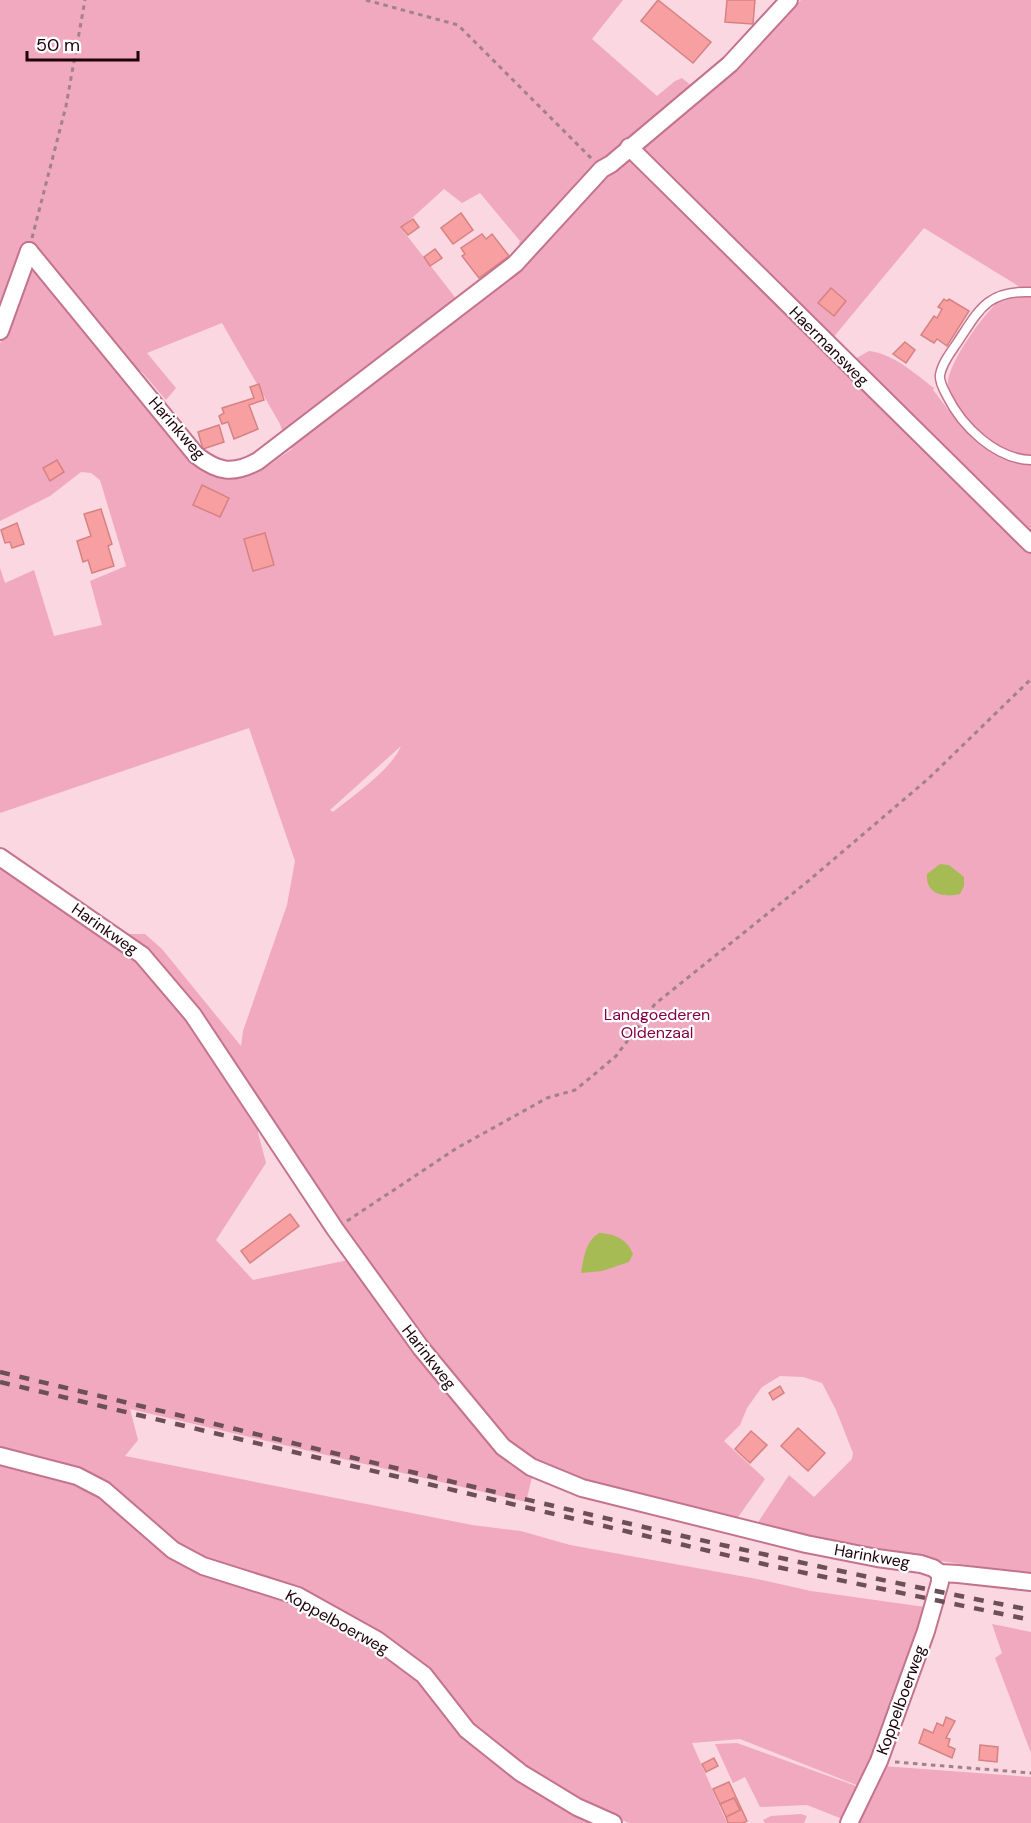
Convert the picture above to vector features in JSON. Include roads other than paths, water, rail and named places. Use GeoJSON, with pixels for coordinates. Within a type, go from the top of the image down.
{"type":"FeatureCollection","features":[{"type":"Feature","properties":{"kind":"street"},"geometry":{"type":"LineString","coordinates":[[629,147],[730,64],[789,0]]}},
{"type":"Feature","properties":{"kind":"street","name":"Harinkweg"},"geometry":{"type":"LineString","coordinates":[[0,331],[29,251],[196,455],[211,466],[220,469],[246,468],[515,264],[602,169],[629,147]]}},
{"type":"Feature","properties":{"kind":"street","name":"Haermansweg"},"geometry":{"type":"LineString","coordinates":[[629,147],[1031,544]]}},
{"type":"Feature","properties":{"kind":"street","name":"Harinkweg"},"geometry":{"type":"LineString","coordinates":[[0,857],[142,955],[193,1016],[335,1229],[421,1348],[503,1447],[531,1467],[582,1488],[806,1544],[928,1566],[940,1573],[1031,1582]]}},
{"type":"Feature","properties":{"kind":"street","name":"Koppelboerweg"},"geometry":{"type":"LineString","coordinates":[[0,1456],[77,1476],[104,1490],[123,1504],[172,1550],[203,1566],[297,1596],[377,1640],[424,1675],[467,1730],[521,1773],[577,1807],[613,1823]]}},
{"type":"Feature","properties":{"kind":"street","name":"Koppelboerweg"},"geometry":{"type":"LineString","coordinates":[[849,1823],[879,1761],[926,1630],[940,1582],[940,1573]]}},
{"type":"Feature","properties":{"kind":"lane"},"geometry":{"type":"LineString","coordinates":[[1031,292],[1014,292],[996,298],[981,307],[945,362],[940,376],[943,388],[955,411],[978,435],[999,450],[1021,460],[1031,460]]}},
{"type":"Feature","properties":{"kind":"railway"},"geometry":{"type":"LineString","coordinates":[[0,1372],[643,1527],[1031,1610]]}},
{"type":"Feature","properties":{"kind":"railway"},"geometry":{"type":"LineString","coordinates":[[0,1382],[772,1566],[1031,1620]]}},
{"type":"Feature","properties":{"kind":"park label","name":"Landgoederen Oldenzaal"},"geometry":{"type":"Point","coordinates":[657,1023]}}]}
